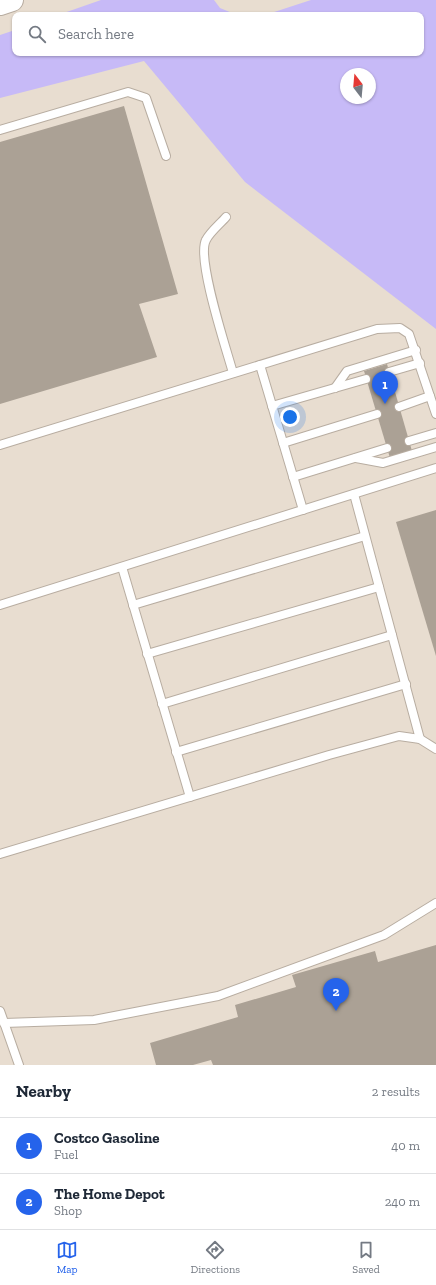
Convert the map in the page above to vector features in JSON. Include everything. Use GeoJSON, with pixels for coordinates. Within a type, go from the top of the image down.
{"type":"FeatureCollection","features":[{"type":"Feature","properties":{"kind":"main road"},"geometry":{"type":"LineString","coordinates":[[0,4],[12,0]]}},
{"type":"Feature","properties":{"kind":"lane"},"geometry":{"type":"LineString","coordinates":[[0,130],[128,92],[146,98],[166,156]]}},
{"type":"Feature","properties":{"kind":"lane"},"geometry":{"type":"LineString","coordinates":[[226,217],[205,240],[204,252],[210,291],[233,374]]}},
{"type":"Feature","properties":{"kind":"lane"},"geometry":{"type":"LineString","coordinates":[[0,446],[377,329],[400,328],[409,334],[416,350],[436,414]]}},
{"type":"Feature","properties":{"kind":"lane"},"geometry":{"type":"LineString","coordinates":[[335,388],[347,371],[416,350]]}},
{"type":"Feature","properties":{"kind":"lane"},"geometry":{"type":"LineString","coordinates":[[389,372],[420,363]]}},
{"type":"Feature","properties":{"kind":"lane"},"geometry":{"type":"LineString","coordinates":[[260,365],[303,510]]}},
{"type":"Feature","properties":{"kind":"lane"},"geometry":{"type":"LineString","coordinates":[[272,406],[366,379]]}},
{"type":"Feature","properties":{"kind":"lane"},"geometry":{"type":"LineString","coordinates":[[399,407],[430,396]]}},
{"type":"Feature","properties":{"kind":"lane"},"geometry":{"type":"LineString","coordinates":[[282,443],[377,414]]}},
{"type":"Feature","properties":{"kind":"lane"},"geometry":{"type":"LineString","coordinates":[[409,441],[436,433]]}},
{"type":"Feature","properties":{"kind":"lane"},"geometry":{"type":"LineString","coordinates":[[356,458],[383,463],[436,447]]}},
{"type":"Feature","properties":{"kind":"lane"},"geometry":{"type":"LineString","coordinates":[[293,477],[387,448]]}},
{"type":"Feature","properties":{"kind":"lane"},"geometry":{"type":"LineString","coordinates":[[0,604],[436,468]]}},
{"type":"Feature","properties":{"kind":"lane"},"geometry":{"type":"LineString","coordinates":[[354,494],[420,739]]}},
{"type":"Feature","properties":{"kind":"lane"},"geometry":{"type":"LineString","coordinates":[[133,605],[365,536]]}},
{"type":"Feature","properties":{"kind":"lane"},"geometry":{"type":"LineString","coordinates":[[122,567],[190,797]]}},
{"type":"Feature","properties":{"kind":"lane"},"geometry":{"type":"LineString","coordinates":[[147,654],[379,587]]}},
{"type":"Feature","properties":{"kind":"lane"},"geometry":{"type":"LineString","coordinates":[[162,704],[392,635]]}},
{"type":"Feature","properties":{"kind":"lane"},"geometry":{"type":"LineString","coordinates":[[176,752],[406,684]]}},
{"type":"Feature","properties":{"kind":"lane"},"geometry":{"type":"LineString","coordinates":[[0,854],[329,755],[399,736],[420,739],[436,749]]}},
{"type":"Feature","properties":{"kind":"lane"},"geometry":{"type":"LineString","coordinates":[[4,1023],[94,1020],[218,996],[384,934],[436,903]]}},
{"type":"Feature","properties":{"kind":"lane"},"geometry":{"type":"LineString","coordinates":[[0,1011],[19,1065]]}},
{"type":"Feature","properties":{"kind":"shaded area"},"geometry":{"type":"Polygon","coordinates":[[[101,0],[214,0],[220,8],[230,12],[67,12],[101,0]]]}},
{"type":"Feature","properties":{"kind":"shaded area"},"geometry":{"type":"Polygon","coordinates":[[[311,0],[436,0],[436,329],[245,182],[144,61],[0,98],[0,35],[12,31],[12,56],[424,56],[424,12],[274,12],[311,0]]]}},
{"type":"Feature","properties":{"kind":"building"},"geometry":{"type":"Polygon","coordinates":[[[124,106],[178,294],[139,304],[157,357],[0,404],[0,142],[124,106]]]}},
{"type":"Feature","properties":{"kind":"building"},"geometry":{"type":"Polygon","coordinates":[[[387,364],[412,451],[390,458],[364,371],[387,364]]]}},
{"type":"Feature","properties":{"kind":"building"},"geometry":{"type":"Polygon","coordinates":[[[436,510],[436,656],[396,522],[436,510]]]}},
{"type":"Feature","properties":{"kind":"building"},"geometry":{"type":"Polygon","coordinates":[[[436,945],[436,1065],[213,1065],[211,1060],[193,1065],[156,1065],[150,1043],[238,1017],[235,1005],[296,987],[292,975],[375,951],[378,962],[436,945]]]}},
{"type":"Feature","properties":{"kind":"place","name":"Costco Gasoline"},"geometry":{"type":"Point","coordinates":[385,404]}},
{"type":"Feature","properties":{"kind":"place","name":"The Home Depot"},"geometry":{"type":"Point","coordinates":[336,1011]}}]}
